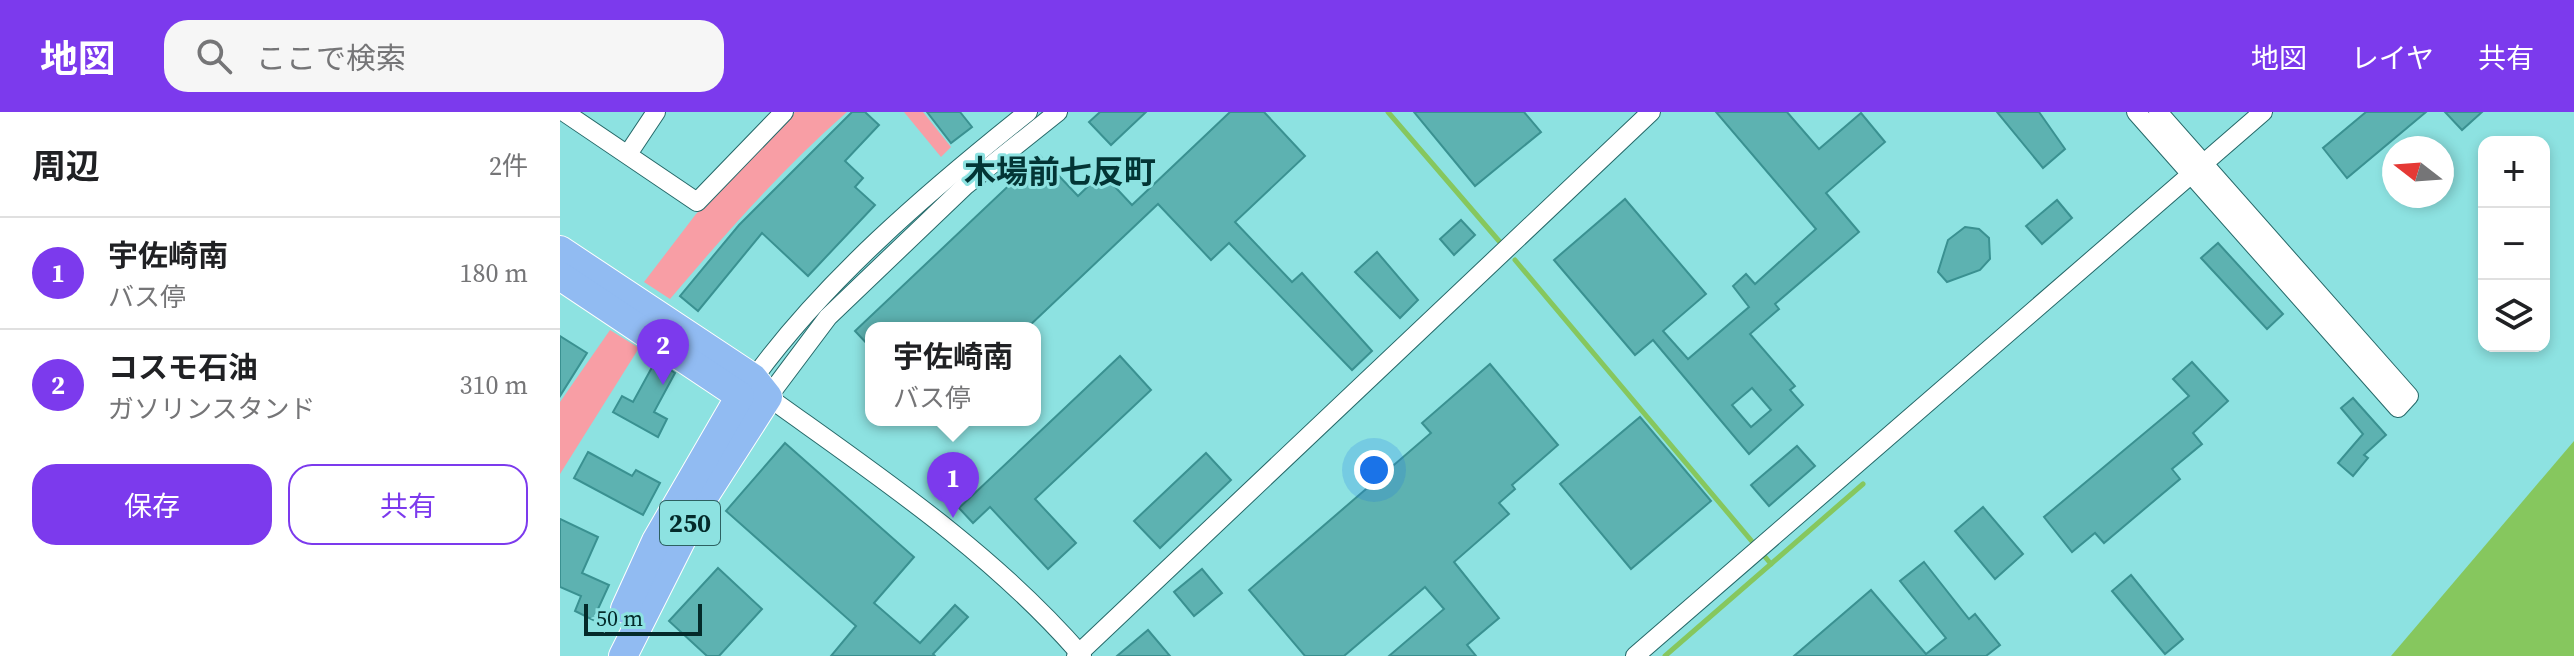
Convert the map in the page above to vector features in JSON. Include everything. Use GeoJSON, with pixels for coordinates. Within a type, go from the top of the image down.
{"type":"FeatureCollection","features":[{"type":"Feature","properties":{"kind":"highway"},"geometry":{"type":"LineString","coordinates":[[560,250],[754,390]]}},
{"type":"Feature","properties":{"kind":"highway"},"geometry":{"type":"LineString","coordinates":[[560,276],[754,390]]}},
{"type":"Feature","properties":{"kind":"highway","name":"250"},"geometry":{"type":"LineString","coordinates":[[603,656],[656,541],[754,390]]}},
{"type":"Feature","properties":{"kind":"highway","name":"250"},"geometry":{"type":"LineString","coordinates":[[623,656],[754,390]]}},
{"type":"Feature","properties":{"kind":"street"},"geometry":{"type":"LineString","coordinates":[[564,112],[697,202],[784,112]]}},
{"type":"Feature","properties":{"kind":"street"},"geometry":{"type":"LineString","coordinates":[[628,154],[656,112]]}},
{"type":"Feature","properties":{"kind":"street"},"geometry":{"type":"LineString","coordinates":[[754,390],[816,304],[950,175],[1028,112]]}},
{"type":"Feature","properties":{"kind":"street"},"geometry":{"type":"LineString","coordinates":[[754,390],[965,186],[1058,112]]}},
{"type":"Feature","properties":{"kind":"street"},"geometry":{"type":"LineString","coordinates":[[754,390],[932,514],[1010,581],[1079,655],[1651,112]]}},
{"type":"Feature","properties":{"kind":"street"},"geometry":{"type":"LineString","coordinates":[[2136,112],[2188,176],[2398,408],[2409,396],[2158,112]]}},
{"type":"Feature","properties":{"kind":"street"},"geometry":{"type":"LineString","coordinates":[[1635,656],[2263,112]]}},
{"type":"Feature","properties":{"kind":"shaded area"},"geometry":{"type":"Polygon","coordinates":[[[795,112],[847,112],[755,202],[670,299],[644,282],[696,214],[795,112]]]}},
{"type":"Feature","properties":{"kind":"shaded area"},"geometry":{"type":"Polygon","coordinates":[[[904,112],[923,112],[951,147],[941,157],[904,112]]]}},
{"type":"Feature","properties":{"kind":"shaded area"},"geometry":{"type":"Polygon","coordinates":[[[610,330],[639,348],[560,474],[560,402],[610,330]]]}},
{"type":"Feature","properties":{"kind":"shaded area"},"geometry":{"type":"Polygon","coordinates":[[[2574,441],[2574,656],[2391,656],[2574,441]]]}},
{"type":"Feature","properties":{"kind":"building"},"geometry":{"type":"Polygon","coordinates":[[[852,112],[865,112],[879,125],[845,161],[863,178],[855,187],[875,205],[808,276],[762,233],[698,311],[680,296],[739,225],[852,112]]]}},
{"type":"Feature","properties":{"kind":"building"},"geometry":{"type":"Polygon","coordinates":[[[927,112],[960,112],[972,127],[951,143],[927,112]]]}},
{"type":"Feature","properties":{"kind":"building"},"geometry":{"type":"Polygon","coordinates":[[[1100,112],[1146,112],[1111,145],[1089,122],[1100,112]]]}},
{"type":"Feature","properties":{"kind":"building"},"geometry":{"type":"Polygon","coordinates":[[[1230,112],[1264,112],[1305,156],[1235,222],[1292,282],[1302,273],[1372,351],[1352,370],[1229,243],[1211,260],[1158,204],[1033,322],[865,322],[865,342],[855,331],[1040,156],[1078,196],[1102,173],[1132,205],[1230,112]]]}},
{"type":"Feature","properties":{"kind":"building"},"geometry":{"type":"Polygon","coordinates":[[[1414,112],[1524,112],[1541,132],[1475,186],[1414,112]]]}},
{"type":"Feature","properties":{"kind":"building"},"geometry":{"type":"Polygon","coordinates":[[[1716,112],[1787,112],[1819,149],[1861,113],[1885,142],[1826,193],[1859,232],[1775,304],[1779,309],[1750,334],[1795,386],[1790,390],[1803,405],[1749,454],[1653,340],[1635,355],[1554,260],[1625,199],[1706,294],[1663,331],[1688,359],[1749,307],[1733,286],[1746,274],[1755,284],[1816,229],[1716,112]],[[1752,388],[1732,405],[1751,427],[1771,410],[1752,388]]]}},
{"type":"Feature","properties":{"kind":"building"},"geometry":{"type":"Polygon","coordinates":[[[1997,112],[2039,112],[2065,149],[2043,168],[1997,112]]]}},
{"type":"Feature","properties":{"kind":"building"},"geometry":{"type":"Polygon","coordinates":[[[2366,112],[2426,112],[2397,136],[2382,136],[2382,149],[2347,178],[2323,148],[2366,112]]]}},
{"type":"Feature","properties":{"kind":"building"},"geometry":{"type":"Polygon","coordinates":[[[2445,112],[2482,112],[2462,130],[2445,112]]]}},
{"type":"Feature","properties":{"kind":"building"},"geometry":{"type":"Polygon","coordinates":[[[2057,200],[2072,218],[2042,244],[2026,226],[2057,200]]]}},
{"type":"Feature","properties":{"kind":"building"},"geometry":{"type":"Polygon","coordinates":[[[1461,220],[1475,235],[1454,255],[1440,239],[1461,220]]]}},
{"type":"Feature","properties":{"kind":"building"},"geometry":{"type":"Polygon","coordinates":[[[1965,227],[1979,229],[1989,238],[1990,259],[1980,270],[1947,282],[1938,272],[1948,240],[1965,227]]]}},
{"type":"Feature","properties":{"kind":"building"},"geometry":{"type":"Polygon","coordinates":[[[2218,243],[2283,314],[2267,329],[2201,258],[2218,243]]]}},
{"type":"Feature","properties":{"kind":"building"},"geometry":{"type":"Polygon","coordinates":[[[1377,252],[1418,300],[1400,318],[1355,272],[1377,252]]]}},
{"type":"Feature","properties":{"kind":"building"},"geometry":{"type":"Polygon","coordinates":[[[560,336],[587,353],[560,396],[560,336]]]}},
{"type":"Feature","properties":{"kind":"building"},"geometry":{"type":"Polygon","coordinates":[[[1120,356],[1151,390],[1035,499],[1076,543],[1048,569],[990,507],[973,523],[959,508],[1120,356]]]}},
{"type":"Feature","properties":{"kind":"building"},"geometry":{"type":"Polygon","coordinates":[[[656,360],[675,373],[654,412],[667,419],[658,437],[613,412],[622,396],[633,402],[656,360]]]}},
{"type":"Feature","properties":{"kind":"building"},"geometry":{"type":"Polygon","coordinates":[[[2192,362],[2228,401],[2193,433],[2202,444],[2172,469],[2180,479],[2104,543],[2095,533],[2072,552],[2044,517],[2189,396],[2173,379],[2192,362]]]}},
{"type":"Feature","properties":{"kind":"building"},"geometry":{"type":"Polygon","coordinates":[[[1490,364],[1558,445],[1512,485],[1515,489],[1499,503],[1509,514],[1454,562],[1499,618],[1467,645],[1476,656],[1389,656],[1444,609],[1425,587],[1344,656],[1305,656],[1249,590],[1431,433],[1422,423],[1490,364]]]}},
{"type":"Feature","properties":{"kind":"building"},"geometry":{"type":"Polygon","coordinates":[[[2353,398],[2386,435],[2364,455],[2368,458],[2353,476],[2338,463],[2363,434],[2341,408],[2353,398]]]}},
{"type":"Feature","properties":{"kind":"building"},"geometry":{"type":"Polygon","coordinates":[[[1640,417],[1711,501],[1631,569],[1560,484],[1640,417]]]}},
{"type":"Feature","properties":{"kind":"building"},"geometry":{"type":"Polygon","coordinates":[[[785,443],[914,557],[874,603],[920,643],[955,605],[968,617],[933,654],[935,656],[831,656],[856,626],[726,511],[785,443]]]}},
{"type":"Feature","properties":{"kind":"building"},"geometry":{"type":"Polygon","coordinates":[[[1797,446],[1815,466],[1769,506],[1751,485],[1797,446]]]}},
{"type":"Feature","properties":{"kind":"building"},"geometry":{"type":"Polygon","coordinates":[[[588,452],[632,476],[636,470],[660,483],[643,515],[574,478],[588,452]]]}},
{"type":"Feature","properties":{"kind":"building"},"geometry":{"type":"Polygon","coordinates":[[[1206,453],[1231,480],[1160,548],[1134,521],[1206,453]]]}},
{"type":"Feature","properties":{"kind":"building"},"geometry":{"type":"Polygon","coordinates":[[[1983,507],[2023,554],[1995,579],[1955,531],[1983,507]]]}},
{"type":"Feature","properties":{"kind":"building"},"geometry":{"type":"Polygon","coordinates":[[[560,519],[598,537],[582,573],[609,585],[593,620],[575,611],[581,596],[560,587],[560,519]]]}},
{"type":"Feature","properties":{"kind":"building"},"geometry":{"type":"Polygon","coordinates":[[[1924,562],[1969,619],[1975,614],[2000,645],[1986,656],[1794,656],[1871,590],[1926,654],[1946,638],[1900,581],[1924,562]]]}},
{"type":"Feature","properties":{"kind":"building"},"geometry":{"type":"Polygon","coordinates":[[[718,568],[762,609],[719,656],[707,656],[669,621],[718,568]]]}},
{"type":"Feature","properties":{"kind":"building"},"geometry":{"type":"Polygon","coordinates":[[[1202,569],[1222,593],[1194,616],[1174,592],[1202,569]]]}},
{"type":"Feature","properties":{"kind":"building"},"geometry":{"type":"Polygon","coordinates":[[[2131,575],[2183,639],[2165,654],[2112,591],[2131,575]]]}},
{"type":"Feature","properties":{"kind":"building"},"geometry":{"type":"Polygon","coordinates":[[[1148,630],[1170,656],[1117,656],[1148,630]]]}},
{"type":"Feature","properties":{"kind":"waterway"},"geometry":{"type":"LineString","coordinates":[[1388,112],[1499,241]]}},
{"type":"Feature","properties":{"kind":"waterway"},"geometry":{"type":"LineString","coordinates":[[1515,260],[1771,564]]}},
{"type":"Feature","properties":{"kind":"waterway"},"geometry":{"type":"LineString","coordinates":[[1665,656],[1863,484]]}},
{"type":"Feature","properties":{"kind":"place","name":"コスモ石油"},"geometry":{"type":"Point","coordinates":[663,385]}},
{"type":"Feature","properties":{"kind":"place","name":"宇佐崎南"},"geometry":{"type":"Point","coordinates":[953,518]}},
{"type":"Feature","properties":{"kind":"district","name":"木場前七反町"},"geometry":{"type":"Point","coordinates":[1060,172]}}]}
